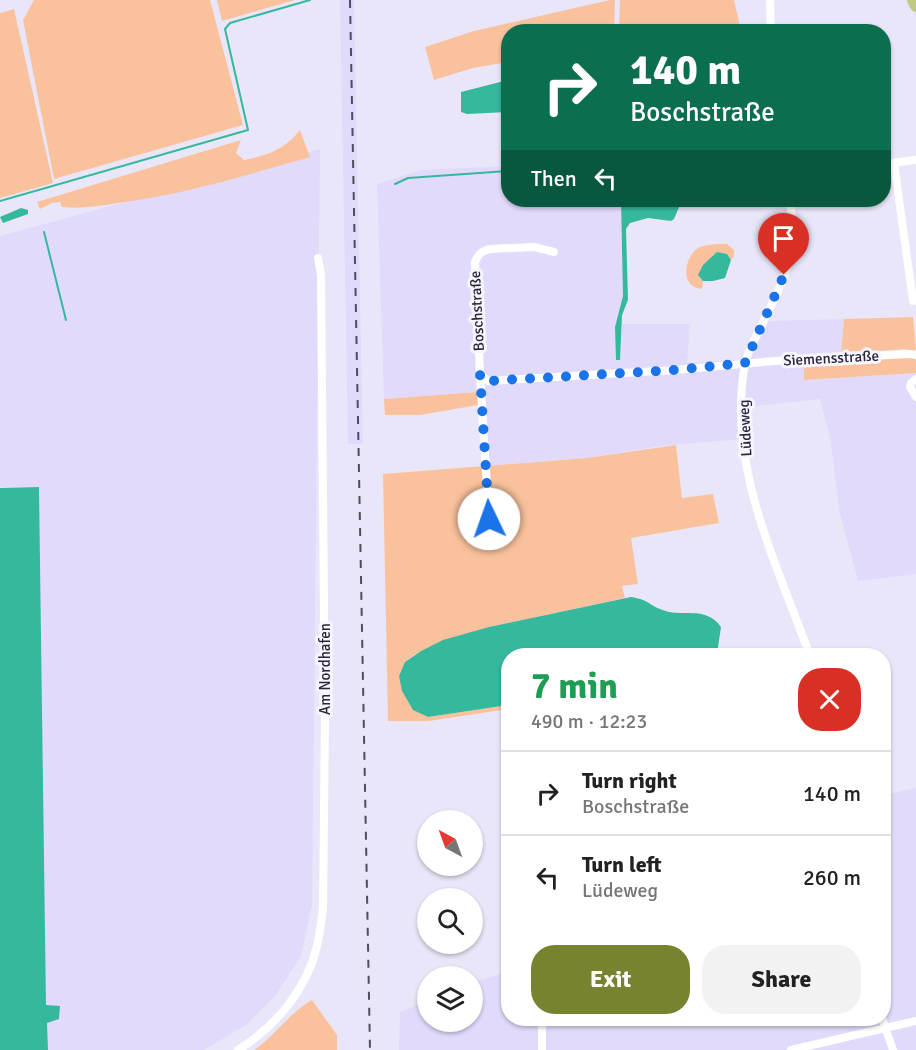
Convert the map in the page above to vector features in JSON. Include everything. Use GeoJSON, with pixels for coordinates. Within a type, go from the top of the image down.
{"type":"FeatureCollection","features":[{"type":"Feature","properties":{"kind":"main road"},"geometry":{"type":"LineString","coordinates":[[913,0],[916,6]]}},
{"type":"Feature","properties":{"kind":"street"},"geometry":{"type":"LineString","coordinates":[[770,0],[771,24]]}},
{"type":"Feature","properties":{"kind":"street"},"geometry":{"type":"LineString","coordinates":[[891,163],[916,160]]}},
{"type":"Feature","properties":{"kind":"street"},"geometry":{"type":"LineString","coordinates":[[894,163],[913,301]]}},
{"type":"Feature","properties":{"kind":"street","name":"Lüdeweg"},"geometry":{"type":"LineString","coordinates":[[790,207],[793,242],[789,264],[745,363],[742,423],[748,474],[764,530],[807,648]]}},
{"type":"Feature","properties":{"kind":"street","name":"Boschstraße"},"geometry":{"type":"LineString","coordinates":[[489,519],[474,262],[483,251],[490,249],[534,247],[554,252]]}},
{"type":"Feature","properties":{"kind":"street","name":"Am Nordhafen"},"geometry":{"type":"LineString","coordinates":[[238,1050],[281,1015],[301,986],[318,944],[323,909],[325,658],[321,275],[318,258]]}},
{"type":"Feature","properties":{"kind":"street","name":"Siemensstraße"},"geometry":{"type":"LineString","coordinates":[[745,363],[916,355]]}},
{"type":"Feature","properties":{"kind":"street"},"geometry":{"type":"LineString","coordinates":[[480,374],[488,381],[535,380],[745,363]]}},
{"type":"Feature","properties":{"kind":"street"},"geometry":{"type":"LineString","coordinates":[[916,379],[910,387],[916,397]]}},
{"type":"Feature","properties":{"kind":"street"},"geometry":{"type":"LineString","coordinates":[[791,1050],[916,1021]]}},
{"type":"Feature","properties":{"kind":"street"},"geometry":{"type":"LineString","coordinates":[[542,1026],[542,1050]]}},
{"type":"Feature","properties":{"kind":"street"},"geometry":{"type":"LineString","coordinates":[[886,1028],[893,1050]]}},
{"type":"Feature","properties":{"kind":"shaded area"},"geometry":{"type":"Polygon","coordinates":[[[34,0],[210,0],[243,125],[54,179],[23,20],[34,0]]]}},
{"type":"Feature","properties":{"kind":"shaded area"},"geometry":{"type":"Polygon","coordinates":[[[217,0],[295,0],[222,21],[217,0]]]}},
{"type":"Feature","properties":{"kind":"shaded area"},"geometry":{"type":"Polygon","coordinates":[[[340,0],[354,0],[363,444],[348,444],[340,0]]]}},
{"type":"Feature","properties":{"kind":"shaded area"},"geometry":{"type":"Polygon","coordinates":[[[610,0],[615,0],[614,24],[505,24],[610,0]]]}},
{"type":"Feature","properties":{"kind":"shaded area"},"geometry":{"type":"Polygon","coordinates":[[[620,0],[734,0],[740,24],[619,24],[620,0]]]}},
{"type":"Feature","properties":{"kind":"shaded area"},"geometry":{"type":"Polygon","coordinates":[[[14,9],[53,183],[0,198],[0,13],[14,9]]]}},
{"type":"Feature","properties":{"kind":"shaded area"},"geometry":{"type":"Polygon","coordinates":[[[501,25],[501,63],[473,68],[434,80],[425,47],[501,25]]]}},
{"type":"Feature","properties":{"kind":"shaded area"},"geometry":{"type":"Polygon","coordinates":[[[501,82],[501,112],[467,114],[461,112],[461,92],[501,82]]]}},
{"type":"Feature","properties":{"kind":"shaded area"},"geometry":{"type":"Polygon","coordinates":[[[300,130],[310,157],[239,177],[167,195],[97,206],[62,207],[60,202],[40,209],[37,202],[241,140],[236,153],[244,160],[261,156],[282,147],[300,130]]]}},
{"type":"Feature","properties":{"kind":"shaded area"},"geometry":{"type":"Polygon","coordinates":[[[320,149],[312,905],[301,956],[276,995],[246,1025],[204,1050],[48,1050],[47,1023],[59,1006],[46,1006],[39,487],[0,487],[0,236],[320,149]]]}},
{"type":"Feature","properties":{"kind":"shaded area"},"geometry":{"type":"Polygon","coordinates":[[[501,166],[501,207],[621,207],[623,296],[615,327],[620,360],[622,324],[690,324],[687,363],[750,359],[769,321],[844,319],[841,354],[804,355],[805,380],[916,373],[916,574],[858,581],[840,514],[830,438],[820,399],[740,408],[742,439],[660,446],[587,458],[483,466],[477,392],[384,399],[377,184],[421,170],[501,166]]]}},
{"type":"Feature","properties":{"kind":"shaded area"},"geometry":{"type":"Polygon","coordinates":[[[621,207],[679,207],[671,221],[648,218],[630,223],[626,229],[628,300],[622,315],[620,360],[616,360],[615,327],[623,296],[621,207]]]}},
{"type":"Feature","properties":{"kind":"shaded area"},"geometry":{"type":"Polygon","coordinates":[[[21,208],[28,210],[28,214],[3,223],[0,217],[21,208]]]}},
{"type":"Feature","properties":{"kind":"shaded area"},"geometry":{"type":"Polygon","coordinates":[[[727,244],[734,250],[734,256],[731,260],[727,254],[698,275],[703,281],[702,289],[695,287],[690,284],[686,273],[690,258],[700,247],[727,244]]]}},
{"type":"Feature","properties":{"kind":"shaded area"},"geometry":{"type":"Polygon","coordinates":[[[717,252],[727,254],[731,260],[725,278],[703,281],[698,275],[703,265],[717,252]]]}},
{"type":"Feature","properties":{"kind":"shaded area"},"geometry":{"type":"Polygon","coordinates":[[[913,317],[916,349],[914,351],[905,349],[841,354],[844,319],[913,317]]]}},
{"type":"Feature","properties":{"kind":"shaded area"},"geometry":{"type":"Polygon","coordinates":[[[911,356],[916,360],[916,373],[804,380],[804,363],[911,356]]]}},
{"type":"Feature","properties":{"kind":"shaded area"},"geometry":{"type":"Polygon","coordinates":[[[478,392],[478,405],[420,415],[385,415],[384,399],[478,392]]]}},
{"type":"Feature","properties":{"kind":"shaded area"},"geometry":{"type":"Polygon","coordinates":[[[676,445],[682,498],[713,494],[719,523],[631,538],[638,584],[622,586],[625,598],[489,627],[457,637],[411,657],[405,663],[399,676],[427,717],[501,706],[501,710],[429,721],[388,721],[383,474],[587,458],[676,445]]]}},
{"type":"Feature","properties":{"kind":"shaded area"},"geometry":{"type":"Polygon","coordinates":[[[39,487],[46,1005],[60,1006],[59,1019],[47,1023],[48,1050],[0,1050],[0,488],[39,487]]]}},
{"type":"Feature","properties":{"kind":"shaded area"},"geometry":{"type":"Polygon","coordinates":[[[631,597],[668,612],[708,616],[721,627],[718,648],[501,648],[501,706],[428,717],[413,710],[402,691],[399,676],[405,662],[443,640],[489,627],[631,597]]]}},
{"type":"Feature","properties":{"kind":"shaded area"},"geometry":{"type":"Polygon","coordinates":[[[916,788],[916,1050],[399,1050],[400,1012],[417,1004],[417,1032],[483,1032],[483,979],[501,974],[501,1026],[891,1026],[891,793],[916,788]]]}},
{"type":"Feature","properties":{"kind":"shaded area"},"geometry":{"type":"Polygon","coordinates":[[[312,1000],[337,1035],[337,1050],[254,1050],[297,1011],[312,1000]]]}},
{"type":"Feature","properties":{"kind":"waterway"},"geometry":{"type":"LineString","coordinates":[[0,201],[248,130],[225,29],[230,23],[310,0]]}},
{"type":"Feature","properties":{"kind":"waterway"},"geometry":{"type":"LineString","coordinates":[[395,184],[408,178],[501,171]]}},
{"type":"Feature","properties":{"kind":"waterway"},"geometry":{"type":"LineString","coordinates":[[44,232],[66,320]]}},
{"type":"Feature","properties":{"kind":"railway"},"geometry":{"type":"LineString","coordinates":[[350,0],[370,1050]]}},
{"type":"Feature","properties":{"kind":"route"},"geometry":{"type":"LineString","coordinates":[[489,519],[480,374],[488,381],[535,380],[745,363],[784,275]]}}]}
